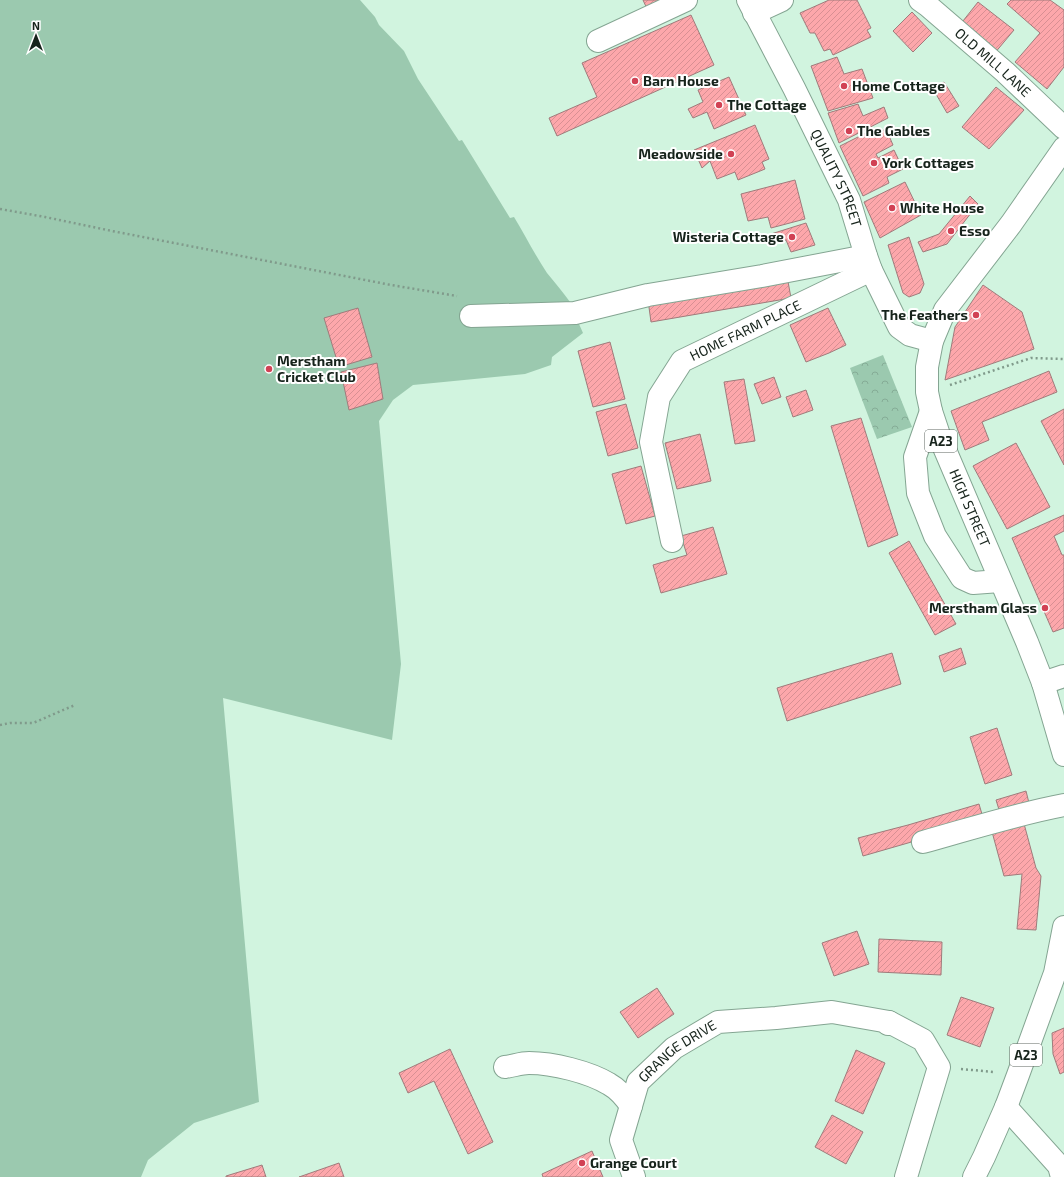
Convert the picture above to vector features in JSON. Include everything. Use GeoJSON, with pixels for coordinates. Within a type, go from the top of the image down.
{"type":"FeatureCollection","features":[{"type":"Feature","properties":{"kind":"street"},"geometry":{"type":"LineString","coordinates":[[598,41],[686,0]]}},
{"type":"Feature","properties":{"kind":"street"},"geometry":{"type":"LineString","coordinates":[[751,6],[782,0]]}},
{"type":"Feature","properties":{"kind":"street","name":"OLD MILL LANE"},"geometry":{"type":"LineString","coordinates":[[920,0],[1005,72],[1064,128]]}},
{"type":"Feature","properties":{"kind":"street","name":"QUALITY STREET"},"geometry":{"type":"LineString","coordinates":[[751,6],[794,88],[849,200],[868,263],[899,327],[910,335],[932,342]]}},
{"type":"Feature","properties":{"kind":"street","name":"HIGH STREET"},"geometry":{"type":"LineString","coordinates":[[1064,148],[1011,224],[946,310],[932,342],[927,368],[929,402],[940,438],[1027,642],[1043,683],[1064,755]]}},
{"type":"Feature","properties":{"kind":"street"},"geometry":{"type":"LineString","coordinates":[[471,316],[575,313],[648,296],[762,276],[868,263]]}},
{"type":"Feature","properties":{"kind":"street","name":"HOME FARM PLACE"},"geometry":{"type":"LineString","coordinates":[[672,542],[651,442],[659,397],[682,362],[868,263]]}},
{"type":"Feature","properties":{"kind":"street"},"geometry":{"type":"LineString","coordinates":[[929,402],[915,458],[918,493],[935,536],[962,578],[973,583],[1000,581]]}},
{"type":"Feature","properties":{"kind":"street"},"geometry":{"type":"LineString","coordinates":[[1043,683],[1064,676]]}},
{"type":"Feature","properties":{"kind":"street"},"geometry":{"type":"LineString","coordinates":[[923,842],[1046,808],[1064,805]]}},
{"type":"Feature","properties":{"kind":"street","name":"A23"},"geometry":{"type":"LineString","coordinates":[[974,1177],[1006,1107],[1055,973],[1064,928]]}},
{"type":"Feature","properties":{"kind":"street","name":"GRANGE DRIVE"},"geometry":{"type":"LineString","coordinates":[[634,1177],[621,1140],[638,1082],[674,1048],[718,1022],[832,1012],[888,1023],[923,1040],[940,1067]]}},
{"type":"Feature","properties":{"kind":"street"},"geometry":{"type":"LineString","coordinates":[[505,1067],[528,1063],[552,1065],[588,1074],[610,1084],[624,1096],[631,1106]]}},
{"type":"Feature","properties":{"kind":"street"},"geometry":{"type":"LineString","coordinates":[[906,1177],[940,1067]]}},
{"type":"Feature","properties":{"kind":"street"},"geometry":{"type":"LineString","coordinates":[[1006,1107],[1059,1166],[1062,1177]]}},
{"type":"Feature","properties":{"kind":"path"},"geometry":{"type":"LineString","coordinates":[[0,209],[458,297]]}},
{"type":"Feature","properties":{"kind":"path"},"geometry":{"type":"LineString","coordinates":[[929,402],[1031,358],[1064,359]]}},
{"type":"Feature","properties":{"kind":"path"},"geometry":{"type":"LineString","coordinates":[[0,725],[10,723],[33,723],[75,705]]}},
{"type":"Feature","properties":{"kind":"path"},"geometry":{"type":"LineString","coordinates":[[940,1067],[1018,1075]]}},
{"type":"Feature","properties":{"kind":"green space","name":"Merstham Cricket Club"},"geometry":{"type":"Polygon","coordinates":[[[0,0],[360,0],[375,17],[379,25],[404,51],[418,79],[459,141],[462,140],[510,218],[514,217],[547,273],[570,302],[583,333],[552,357],[551,365],[525,374],[413,385],[393,400],[379,421],[401,664],[392,740],[223,698],[259,1102],[194,1123],[148,1160],[141,1177],[0,1177],[0,0]]]}},
{"type":"Feature","properties":{"kind":"green space"},"geometry":{"type":"Polygon","coordinates":[[[883,355],[912,427],[877,439],[850,368],[883,355]]]}},
{"type":"Feature","properties":{"kind":"building"},"geometry":{"type":"Polygon","coordinates":[[[643,0],[674,0],[648,11],[643,0]]]}},
{"type":"Feature","properties":{"kind":"building"},"geometry":{"type":"Polygon","coordinates":[[[829,0],[857,0],[871,28],[867,30],[871,37],[833,55],[830,49],[824,51],[815,33],[810,33],[800,13],[829,0]]]}},
{"type":"Feature","properties":{"kind":"building"},"geometry":{"type":"Polygon","coordinates":[[[1011,0],[1050,0],[1064,10],[1064,67],[1047,89],[1015,62],[1040,33],[1007,4],[1011,0]]]}},
{"type":"Feature","properties":{"kind":"building"},"geometry":{"type":"Polygon","coordinates":[[[978,2],[1014,30],[994,54],[959,26],[978,2]]]}},
{"type":"Feature","properties":{"kind":"building"},"geometry":{"type":"Polygon","coordinates":[[[912,12],[932,33],[913,52],[893,31],[912,12]]]}},
{"type":"Feature","properties":{"kind":"building","name":"Barn House"},"geometry":{"type":"Polygon","coordinates":[[[691,15],[714,65],[557,136],[549,118],[597,97],[582,63],[691,15]]]}},
{"type":"Feature","properties":{"kind":"building","name":"Home Cottage"},"geometry":{"type":"Polygon","coordinates":[[[837,57],[844,74],[862,69],[873,98],[828,111],[811,66],[837,57]]]}},
{"type":"Feature","properties":{"kind":"building","name":"The Cottage"},"geometry":{"type":"Polygon","coordinates":[[[729,77],[746,115],[714,129],[707,112],[693,118],[688,109],[703,102],[698,90],[729,77]]]}},
{"type":"Feature","properties":{"kind":"building"},"geometry":{"type":"Polygon","coordinates":[[[944,82],[959,106],[947,113],[933,89],[944,82]]]}},
{"type":"Feature","properties":{"kind":"building"},"geometry":{"type":"Polygon","coordinates":[[[996,87],[1024,110],[989,149],[962,127],[996,87]]]}},
{"type":"Feature","properties":{"kind":"building","name":"The Gables"},"geometry":{"type":"Polygon","coordinates":[[[858,104],[863,116],[884,107],[888,118],[839,143],[828,113],[858,104]]]}},
{"type":"Feature","properties":{"kind":"building","name":"Meadowside"},"geometry":{"type":"Polygon","coordinates":[[[755,125],[769,159],[762,162],[765,169],[738,180],[735,172],[717,179],[710,161],[702,168],[694,150],[755,125]]]}},
{"type":"Feature","properties":{"kind":"building","name":"York Cottages"},"geometry":{"type":"Polygon","coordinates":[[[886,129],[893,145],[876,154],[878,158],[894,150],[903,169],[887,177],[889,183],[863,196],[840,146],[866,133],[868,137],[886,129]]]}},
{"type":"Feature","properties":{"kind":"building"},"geometry":{"type":"Polygon","coordinates":[[[795,180],[805,219],[771,228],[768,217],[748,221],[741,194],[795,180]]]}},
{"type":"Feature","properties":{"kind":"building","name":"White House"},"geometry":{"type":"Polygon","coordinates":[[[905,182],[921,215],[880,238],[864,202],[905,182]]]}},
{"type":"Feature","properties":{"kind":"building"},"geometry":{"type":"Polygon","coordinates":[[[970,196],[978,204],[947,244],[923,252],[918,242],[939,234],[970,196]]]}},
{"type":"Feature","properties":{"kind":"building","name":"Wisteria Cottage"},"geometry":{"type":"Polygon","coordinates":[[[806,223],[815,245],[791,252],[786,240],[774,243],[771,234],[806,223]]]}},
{"type":"Feature","properties":{"kind":"building"},"geometry":{"type":"Polygon","coordinates":[[[909,237],[924,284],[920,293],[909,297],[903,293],[888,245],[909,237]]]}},
{"type":"Feature","properties":{"kind":"building"},"geometry":{"type":"Polygon","coordinates":[[[787,276],[791,298],[651,322],[648,300],[787,276]]]}},
{"type":"Feature","properties":{"kind":"building"},"geometry":{"type":"Polygon","coordinates":[[[983,285],[1022,312],[1034,349],[945,380],[955,327],[983,285]]]}},
{"type":"Feature","properties":{"kind":"building"},"geometry":{"type":"Polygon","coordinates":[[[358,308],[372,357],[339,367],[324,318],[358,308]]]}},
{"type":"Feature","properties":{"kind":"building"},"geometry":{"type":"Polygon","coordinates":[[[828,308],[846,345],[806,362],[790,325],[828,308]]]}},
{"type":"Feature","properties":{"kind":"building"},"geometry":{"type":"Polygon","coordinates":[[[610,342],[625,399],[593,407],[578,351],[610,342]]]}},
{"type":"Feature","properties":{"kind":"building"},"geometry":{"type":"Polygon","coordinates":[[[377,363],[383,399],[349,410],[341,372],[377,363]]]}},
{"type":"Feature","properties":{"kind":"building"},"geometry":{"type":"Polygon","coordinates":[[[1049,371],[1057,392],[982,422],[989,440],[965,450],[951,411],[1049,371]]]}},
{"type":"Feature","properties":{"kind":"building"},"geometry":{"type":"Polygon","coordinates":[[[774,377],[781,397],[762,404],[754,384],[774,377]]]}},
{"type":"Feature","properties":{"kind":"building"},"geometry":{"type":"Polygon","coordinates":[[[744,379],[755,441],[735,444],[724,382],[744,379]]]}},
{"type":"Feature","properties":{"kind":"building"},"geometry":{"type":"Polygon","coordinates":[[[806,390],[813,410],[793,417],[786,397],[806,390]]]}},
{"type":"Feature","properties":{"kind":"building"},"geometry":{"type":"Polygon","coordinates":[[[626,404],[638,448],[608,456],[596,412],[626,404]]]}},
{"type":"Feature","properties":{"kind":"building"},"geometry":{"type":"Polygon","coordinates":[[[1064,409],[1064,465],[1041,421],[1064,409]]]}},
{"type":"Feature","properties":{"kind":"building"},"geometry":{"type":"Polygon","coordinates":[[[861,418],[898,535],[868,547],[831,426],[861,418]]]}},
{"type":"Feature","properties":{"kind":"building"},"geometry":{"type":"Polygon","coordinates":[[[700,434],[711,481],[677,489],[665,443],[700,434]]]}},
{"type":"Feature","properties":{"kind":"building"},"geometry":{"type":"Polygon","coordinates":[[[1016,443],[1050,507],[1007,529],[973,466],[1016,443]]]}},
{"type":"Feature","properties":{"kind":"building"},"geometry":{"type":"Polygon","coordinates":[[[641,466],[655,516],[626,524],[612,474],[641,466]]]}},
{"type":"Feature","properties":{"kind":"building"},"geometry":{"type":"Polygon","coordinates":[[[1064,515],[1064,531],[1054,536],[1062,555],[1064,555],[1064,628],[1053,632],[1012,538],[1064,515]]]}},
{"type":"Feature","properties":{"kind":"building"},"geometry":{"type":"Polygon","coordinates":[[[713,527],[727,574],[661,593],[653,565],[687,555],[681,536],[713,527]]]}},
{"type":"Feature","properties":{"kind":"building"},"geometry":{"type":"Polygon","coordinates":[[[909,541],[956,624],[935,635],[889,553],[909,541]]]}},
{"type":"Feature","properties":{"kind":"building"},"geometry":{"type":"Polygon","coordinates":[[[961,648],[966,664],[944,672],[939,656],[961,648]]]}},
{"type":"Feature","properties":{"kind":"building"},"geometry":{"type":"Polygon","coordinates":[[[892,653],[901,684],[787,721],[777,688],[892,653]]]}},
{"type":"Feature","properties":{"kind":"building"},"geometry":{"type":"Polygon","coordinates":[[[997,728],[1012,775],[985,784],[970,737],[997,728]]]}},
{"type":"Feature","properties":{"kind":"building"},"geometry":{"type":"Polygon","coordinates":[[[1026,791],[1030,807],[1001,816],[996,800],[1026,791]]]}},
{"type":"Feature","properties":{"kind":"building"},"geometry":{"type":"Polygon","coordinates":[[[979,804],[984,821],[863,856],[858,838],[979,804]]]}},
{"type":"Feature","properties":{"kind":"building"},"geometry":{"type":"Polygon","coordinates":[[[1023,820],[1036,868],[1041,876],[1036,930],[1017,929],[1022,874],[1004,876],[991,828],[1023,820]]]}},
{"type":"Feature","properties":{"kind":"building"},"geometry":{"type":"Polygon","coordinates":[[[857,931],[869,964],[834,976],[822,943],[857,931]]]}},
{"type":"Feature","properties":{"kind":"building"},"geometry":{"type":"Polygon","coordinates":[[[879,939],[942,942],[941,975],[878,972],[879,939]]]}},
{"type":"Feature","properties":{"kind":"building"},"geometry":{"type":"Polygon","coordinates":[[[657,988],[674,1014],[638,1038],[620,1012],[657,988]]]}},
{"type":"Feature","properties":{"kind":"building"},"geometry":{"type":"Polygon","coordinates":[[[961,997],[994,1008],[980,1047],[947,1035],[961,997]]]}},
{"type":"Feature","properties":{"kind":"building"},"geometry":{"type":"Polygon","coordinates":[[[1064,1028],[1064,1072],[1060,1074],[1053,1054],[1052,1033],[1064,1028]]]}},
{"type":"Feature","properties":{"kind":"building"},"geometry":{"type":"Polygon","coordinates":[[[450,1049],[493,1142],[468,1154],[434,1081],[408,1093],[399,1073],[450,1049]]]}},
{"type":"Feature","properties":{"kind":"building"},"geometry":{"type":"Polygon","coordinates":[[[856,1050],[885,1063],[863,1114],[835,1101],[856,1050]]]}},
{"type":"Feature","properties":{"kind":"building"},"geometry":{"type":"Polygon","coordinates":[[[832,1115],[863,1132],[846,1164],[815,1147],[832,1115]]]}},
{"type":"Feature","properties":{"kind":"building","name":"Grange Court"},"geometry":{"type":"Polygon","coordinates":[[[592,1151],[603,1177],[543,1177],[542,1174],[592,1151]]]}},
{"type":"Feature","properties":{"kind":"building"},"geometry":{"type":"Polygon","coordinates":[[[339,1163],[344,1177],[299,1177],[339,1163]]]}},
{"type":"Feature","properties":{"kind":"building"},"geometry":{"type":"Polygon","coordinates":[[[262,1165],[266,1177],[226,1177],[226,1176],[262,1165]]]}},
{"type":"Feature","properties":{"kind":"place","name":"Barn House"},"geometry":{"type":"Point","coordinates":[635,81]}},
{"type":"Feature","properties":{"kind":"place","name":"Home Cottage"},"geometry":{"type":"Point","coordinates":[844,86]}},
{"type":"Feature","properties":{"kind":"place","name":"The Cottage"},"geometry":{"type":"Point","coordinates":[719,105]}},
{"type":"Feature","properties":{"kind":"place","name":"The Gables"},"geometry":{"type":"Point","coordinates":[849,131]}},
{"type":"Feature","properties":{"kind":"place","name":"Meadowside"},"geometry":{"type":"Point","coordinates":[731,154]}},
{"type":"Feature","properties":{"kind":"place","name":"York Cottages"},"geometry":{"type":"Point","coordinates":[874,163]}},
{"type":"Feature","properties":{"kind":"place","name":"White House"},"geometry":{"type":"Point","coordinates":[892,208]}},
{"type":"Feature","properties":{"kind":"place","name":"Esso"},"geometry":{"type":"Point","coordinates":[951,231]}},
{"type":"Feature","properties":{"kind":"place","name":"Wisteria Cottage"},"geometry":{"type":"Point","coordinates":[792,237]}},
{"type":"Feature","properties":{"kind":"place","name":"The Feathers"},"geometry":{"type":"Point","coordinates":[976,315]}},
{"type":"Feature","properties":{"kind":"place","name":"Merstham Cricket Club"},"geometry":{"type":"Point","coordinates":[269,369]}},
{"type":"Feature","properties":{"kind":"place","name":"Merstham Glass"},"geometry":{"type":"Point","coordinates":[1045,608]}},
{"type":"Feature","properties":{"kind":"place","name":"Grange Court"},"geometry":{"type":"Point","coordinates":[582,1163]}}]}
